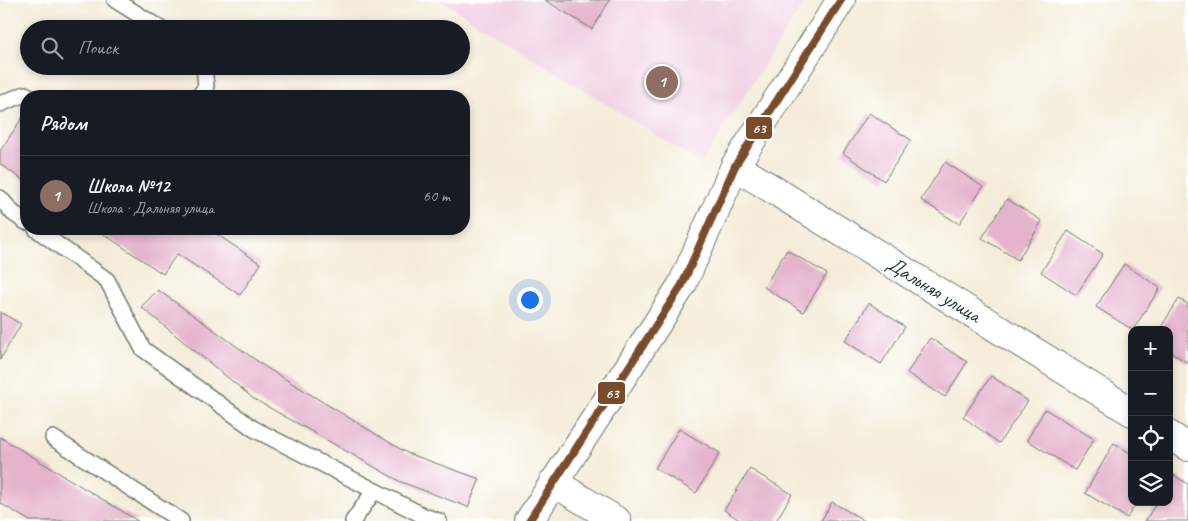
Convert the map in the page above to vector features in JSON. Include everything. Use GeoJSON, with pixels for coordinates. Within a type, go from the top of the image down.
{"type":"FeatureCollection","features":[{"type":"Feature","properties":{"kind":"street"},"geometry":{"type":"LineString","coordinates":[[529,521],[682,285],[735,166],[841,0]]}},
{"type":"Feature","properties":{"kind":"street","name":"Дальняя улица"},"geometry":{"type":"LineString","coordinates":[[735,166],[1128,410]]}},
{"type":"Feature","properties":{"kind":"street"},"geometry":{"type":"LineString","coordinates":[[1173,438],[1188,447]]}},
{"type":"Feature","properties":{"kind":"street"},"geometry":{"type":"LineString","coordinates":[[553,482],[617,521]]}},
{"type":"Feature","properties":{"kind":"lane"},"geometry":{"type":"LineString","coordinates":[[115,0],[147,20]]}},
{"type":"Feature","properties":{"kind":"lane"},"geometry":{"type":"LineString","coordinates":[[204,90],[206,87],[205,75]]}},
{"type":"Feature","properties":{"kind":"lane"},"geometry":{"type":"LineString","coordinates":[[0,104],[20,96]]}},
{"type":"Feature","properties":{"kind":"lane"},"geometry":{"type":"LineString","coordinates":[[0,198],[20,218]]}},
{"type":"Feature","properties":{"kind":"lane"},"geometry":{"type":"LineString","coordinates":[[44,235],[107,280],[143,349],[254,429],[438,521]]}},
{"type":"Feature","properties":{"kind":"lane"},"geometry":{"type":"LineString","coordinates":[[53,438],[181,521]]}},
{"type":"Feature","properties":{"kind":"lane"},"geometry":{"type":"LineString","coordinates":[[353,521],[374,490]]}},
{"type":"Feature","properties":{"kind":"shaded area"},"geometry":{"type":"Polygon","coordinates":[[[440,0],[806,0],[701,163],[440,0]]]}},
{"type":"Feature","properties":{"kind":"building"},"geometry":{"type":"Polygon","coordinates":[[[545,0],[610,0],[592,29],[545,0]]]}},
{"type":"Feature","properties":{"kind":"building"},"geometry":{"type":"Polygon","coordinates":[[[869,113],[911,140],[884,181],[843,153],[869,113]]]}},
{"type":"Feature","properties":{"kind":"building"},"geometry":{"type":"Polygon","coordinates":[[[20,121],[20,178],[0,164],[0,151],[20,121]]]}},
{"type":"Feature","properties":{"kind":"building"},"geometry":{"type":"Polygon","coordinates":[[[945,162],[983,187],[959,224],[921,200],[945,162]]]}},
{"type":"Feature","properties":{"kind":"building"},"geometry":{"type":"Polygon","coordinates":[[[1007,199],[1042,221],[1018,260],[982,238],[1007,199]]]}},
{"type":"Feature","properties":{"kind":"building"},"geometry":{"type":"Polygon","coordinates":[[[1068,231],[1103,254],[1076,295],[1041,272],[1068,231]]]}},
{"type":"Feature","properties":{"kind":"building"},"geometry":{"type":"Polygon","coordinates":[[[105,235],[218,235],[261,264],[240,295],[177,254],[163,274],[105,235]]]}},
{"type":"Feature","properties":{"kind":"building"},"geometry":{"type":"Polygon","coordinates":[[[787,250],[827,274],[803,312],[764,287],[787,250]]]}},
{"type":"Feature","properties":{"kind":"building"},"geometry":{"type":"Polygon","coordinates":[[[1124,264],[1160,288],[1136,326],[1128,327],[1096,307],[1124,264]]]}},
{"type":"Feature","properties":{"kind":"building"},"geometry":{"type":"Polygon","coordinates":[[[158,290],[267,368],[407,453],[480,479],[468,507],[401,482],[254,399],[141,307],[158,290]]]}},
{"type":"Feature","properties":{"kind":"building"},"geometry":{"type":"Polygon","coordinates":[[[1179,299],[1188,304],[1188,363],[1173,354],[1173,326],[1162,326],[1179,299]]]}},
{"type":"Feature","properties":{"kind":"building"},"geometry":{"type":"Polygon","coordinates":[[[869,303],[905,327],[881,364],[845,341],[869,303]]]}},
{"type":"Feature","properties":{"kind":"building"},"geometry":{"type":"Polygon","coordinates":[[[0,312],[21,324],[0,360],[0,312]]]}},
{"type":"Feature","properties":{"kind":"building"},"geometry":{"type":"Polygon","coordinates":[[[930,338],[967,362],[945,397],[907,373],[930,338]]]}},
{"type":"Feature","properties":{"kind":"building"},"geometry":{"type":"Polygon","coordinates":[[[991,376],[1028,401],[999,443],[963,417],[991,376]]]}},
{"type":"Feature","properties":{"kind":"building"},"geometry":{"type":"Polygon","coordinates":[[[1045,409],[1094,439],[1075,470],[1027,440],[1045,409]]]}},
{"type":"Feature","properties":{"kind":"building"},"geometry":{"type":"Polygon","coordinates":[[[679,429],[720,453],[696,493],[655,468],[679,429]]]}},
{"type":"Feature","properties":{"kind":"building"},"geometry":{"type":"Polygon","coordinates":[[[0,437],[138,521],[30,521],[0,503],[0,437]]]}},
{"type":"Feature","properties":{"kind":"building"},"geometry":{"type":"Polygon","coordinates":[[[1114,443],[1128,452],[1128,506],[1134,506],[1127,518],[1085,493],[1114,443]]]}},
{"type":"Feature","properties":{"kind":"building"},"geometry":{"type":"Polygon","coordinates":[[[750,469],[792,494],[776,521],[741,521],[724,510],[750,469]]]}},
{"type":"Feature","properties":{"kind":"building"},"geometry":{"type":"Polygon","coordinates":[[[1174,475],[1188,484],[1188,521],[1145,521],[1154,506],[1173,506],[1174,475]]]}},
{"type":"Feature","properties":{"kind":"building"},"geometry":{"type":"Polygon","coordinates":[[[832,502],[865,521],[821,521],[832,502]]]}},
{"type":"Feature","properties":{"kind":"transit line","name":"63"},"geometry":{"type":"LineString","coordinates":[[529,521],[682,285],[735,166],[841,0]]}},
{"type":"Feature","properties":{"kind":"place","name":"Школа №12"},"geometry":{"type":"Point","coordinates":[662,82]}}]}
